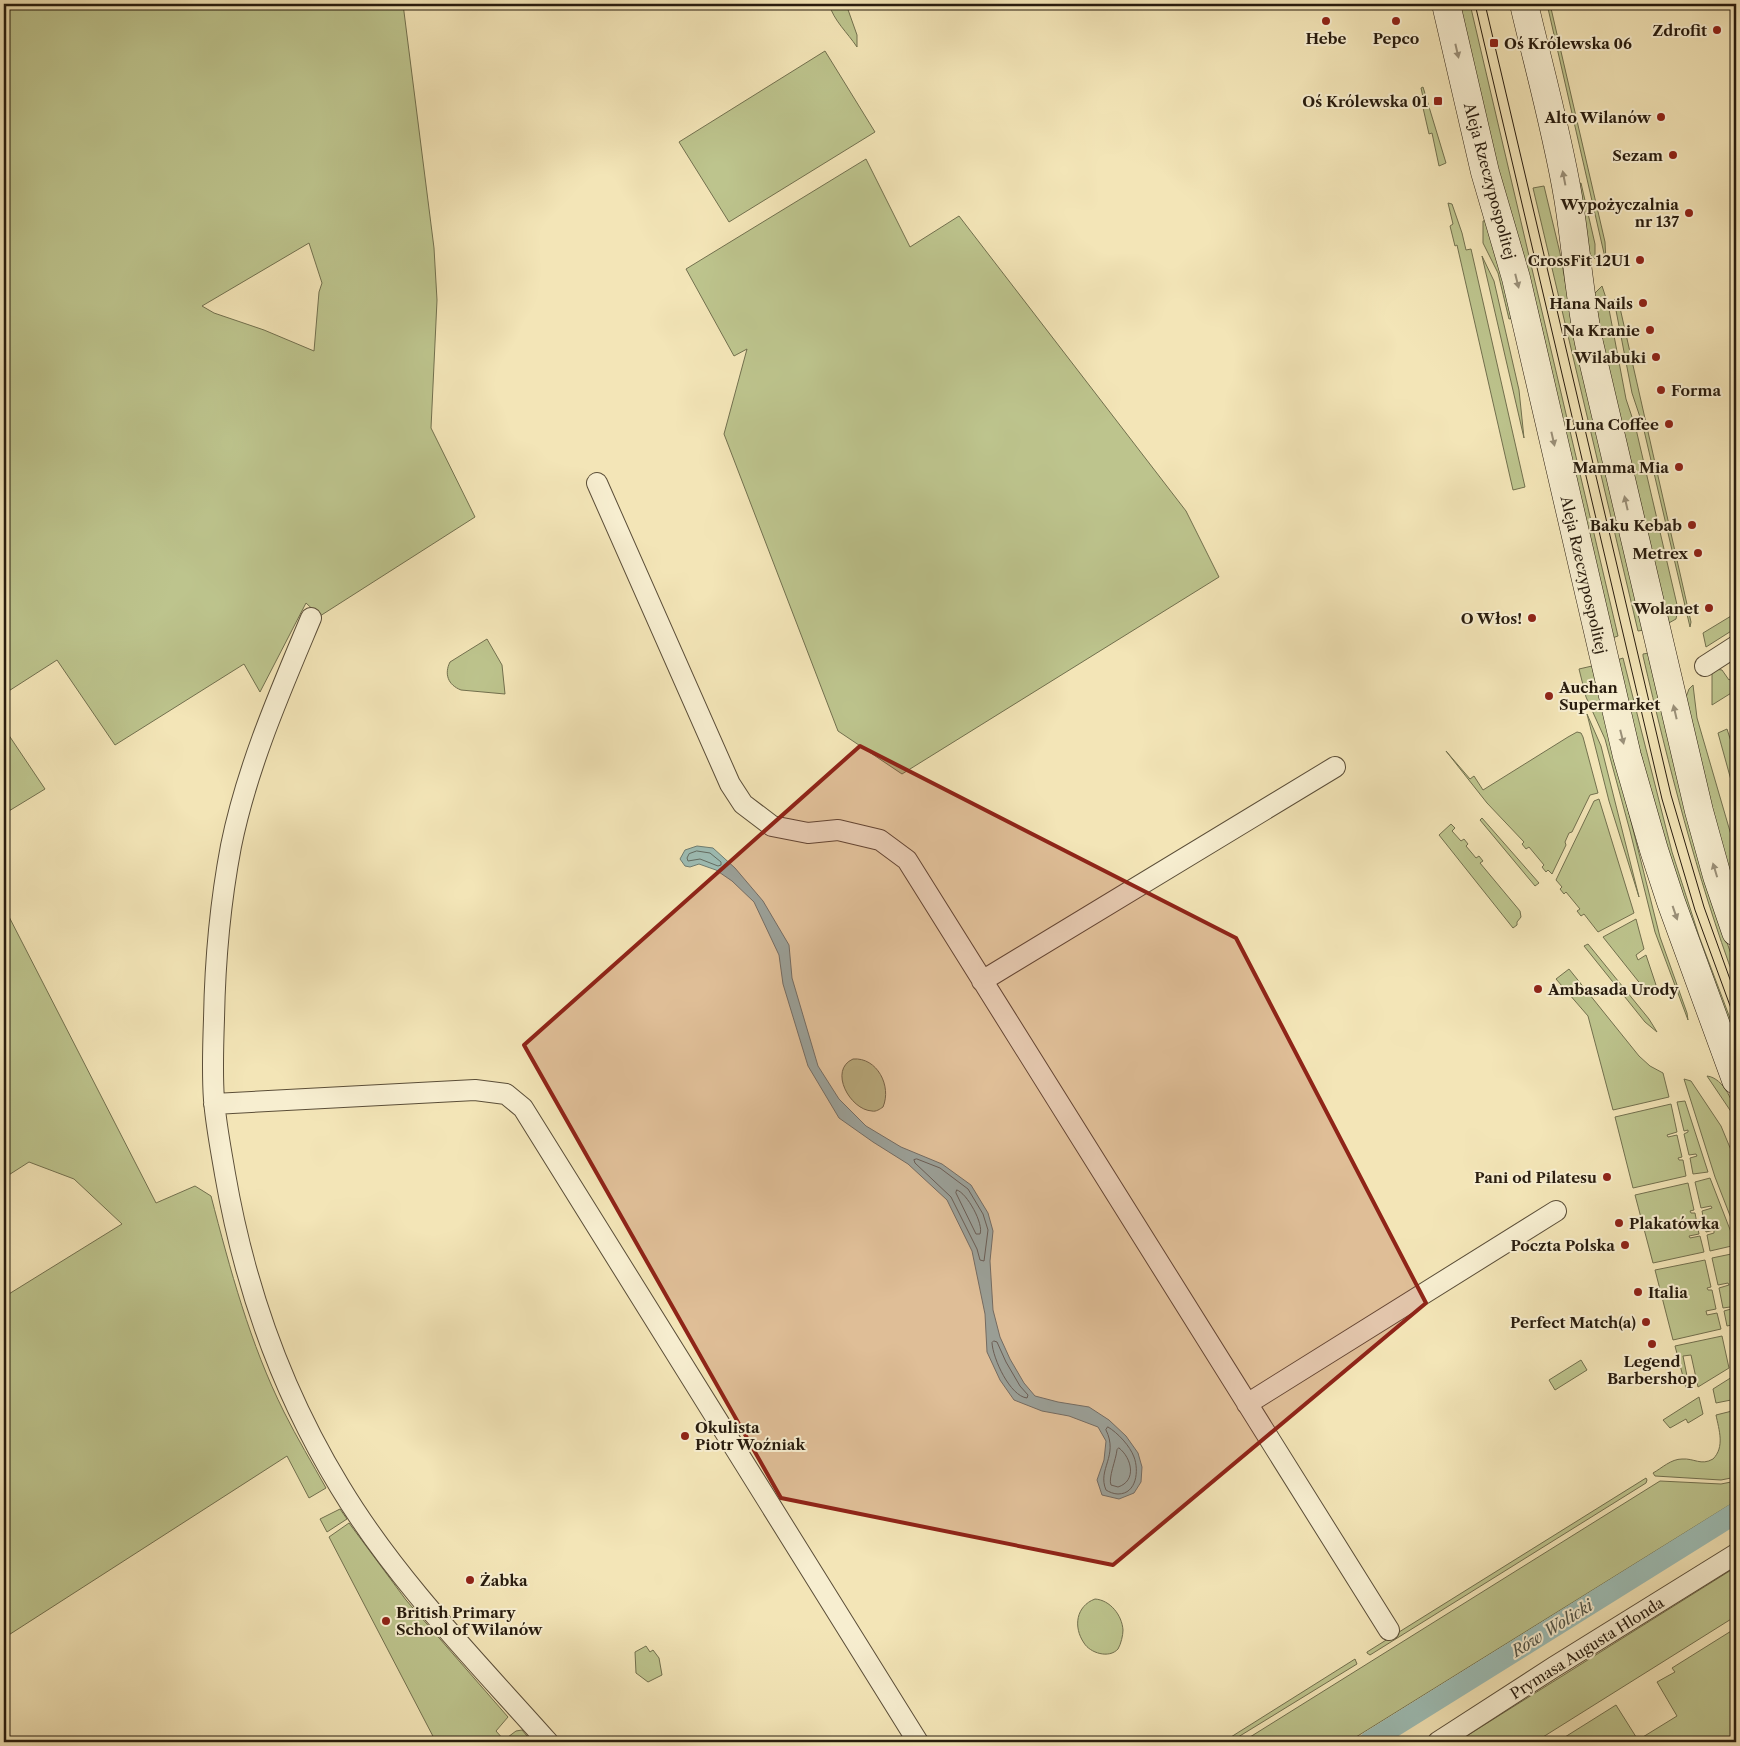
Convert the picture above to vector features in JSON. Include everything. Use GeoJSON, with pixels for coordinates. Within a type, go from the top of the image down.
{"type":"FeatureCollection","features":[{"type":"Feature","properties":{"kind":"street","name":"Aleja Rzeczypospolitej"},"geometry":{"type":"LineString","coordinates":[[1446,4],[1485,172],[1516,278],[1629,764],[1671,902],[1736,1080]]}},
{"type":"Feature","properties":{"kind":"street"},"geometry":{"type":"LineString","coordinates":[[1524,4],[1565,179],[1580,292],[1593,361],[1703,830],[1736,932]]}},
{"type":"Feature","properties":{"kind":"street"},"geometry":{"type":"LineString","coordinates":[[597,483],[730,784],[743,804],[772,826],[808,833],[838,830],[880,840],[907,860],[1389,1630]]}},
{"type":"Feature","properties":{"kind":"street"},"geometry":{"type":"LineString","coordinates":[[311,618],[268,722],[249,778],[232,844],[220,908],[215,972],[212,1073],[214,1104],[233,1218],[258,1311],[285,1380],[316,1444],[341,1488],[388,1557],[414,1591],[548,1742]]}},
{"type":"Feature","properties":{"kind":"street"},"geometry":{"type":"LineString","coordinates":[[1705,666],[1736,646]]}},
{"type":"Feature","properties":{"kind":"street"},"geometry":{"type":"LineString","coordinates":[[982,981],[1335,767]]}},
{"type":"Feature","properties":{"kind":"street"},"geometry":{"type":"LineString","coordinates":[[214,1104],[475,1090],[506,1094],[523,1108],[918,1742]]}},
{"type":"Feature","properties":{"kind":"street"},"geometry":{"type":"LineString","coordinates":[[1247,1404],[1556,1211]]}},
{"type":"Feature","properties":{"kind":"street","name":"Prymasa Augusta Hlonda"},"geometry":{"type":"LineString","coordinates":[[1438,1742],[1554,1667],[1736,1554]]}},
{"type":"Feature","properties":{"kind":"highlighted area"},"geometry":{"type":"Polygon","coordinates":[[[860,746],[1236,938],[1426,1303],[1113,1565],[781,1498],[524,1045],[860,746]]]}},
{"type":"Feature","properties":{"kind":"green space"},"geometry":{"type":"Polygon","coordinates":[[[4,4],[403,4],[434,248],[437,300],[431,428],[475,517],[320,616],[306,603],[260,692],[244,664],[115,745],[57,660],[4,694],[4,4]],[[309,243],[202,306],[214,313],[264,330],[314,351],[319,292],[322,283],[309,243]]]}},
{"type":"Feature","properties":{"kind":"green space"},"geometry":{"type":"Polygon","coordinates":[[[829,4],[846,4],[857,35],[857,47],[837,21],[829,4]]]}},
{"type":"Feature","properties":{"kind":"green space"},"geometry":{"type":"Polygon","coordinates":[[[1458,4],[1470,4],[1618,636],[1612,638],[1538,312],[1504,197],[1458,4]]]}},
{"type":"Feature","properties":{"kind":"green space"},"geometry":{"type":"Polygon","coordinates":[[[1547,4],[1550,4],[1605,242],[1606,262],[1547,4]]]}},
{"type":"Feature","properties":{"kind":"green space"},"geometry":{"type":"Polygon","coordinates":[[[825,51],[875,132],[729,222],[679,142],[825,51]]]}},
{"type":"Feature","properties":{"kind":"green space"},"geometry":{"type":"Polygon","coordinates":[[[1423,87],[1446,163],[1439,166],[1432,133],[1429,134],[1421,99],[1423,97],[1421,88],[1423,87]]]}},
{"type":"Feature","properties":{"kind":"green space"},"geometry":{"type":"Polygon","coordinates":[[[866,159],[910,247],[959,216],[1186,511],[1219,577],[902,774],[838,731],[724,434],[747,349],[734,356],[686,269],[866,159]]]}},
{"type":"Feature","properties":{"kind":"green space"},"geometry":{"type":"Polygon","coordinates":[[[1581,183],[1595,244],[1595,259],[1588,252],[1578,184],[1581,183]]]}},
{"type":"Feature","properties":{"kind":"green space"},"geometry":{"type":"Polygon","coordinates":[[[1544,186],[1560,253],[1577,346],[1644,630],[1638,631],[1533,188],[1544,186]]]}},
{"type":"Feature","properties":{"kind":"green space"},"geometry":{"type":"Polygon","coordinates":[[[1448,203],[1452,204],[1466,250],[1471,249],[1525,487],[1513,490],[1457,245],[1455,246],[1450,226],[1453,224],[1448,203]]]}},
{"type":"Feature","properties":{"kind":"green space"},"geometry":{"type":"Polygon","coordinates":[[[1486,220],[1513,318],[1509,319],[1498,273],[1483,243],[1483,221],[1486,220]]]}},
{"type":"Feature","properties":{"kind":"green space"},"geometry":{"type":"Polygon","coordinates":[[[1482,256],[1494,281],[1519,390],[1524,438],[1482,256]]]}},
{"type":"Feature","properties":{"kind":"green space"},"geometry":{"type":"Polygon","coordinates":[[[1602,286],[1608,304],[1626,399],[1636,429],[1678,609],[1676,619],[1667,624],[1599,332],[1594,294],[1602,286]]]}},
{"type":"Feature","properties":{"kind":"green space"},"geometry":{"type":"Polygon","coordinates":[[[1618,299],[1691,622],[1690,627],[1643,426],[1632,393],[1614,300],[1618,299]]]}},
{"type":"Feature","properties":{"kind":"green space"},"geometry":{"type":"Polygon","coordinates":[[[1736,613],[1736,628],[1706,647],[1703,633],[1736,613]]]}},
{"type":"Feature","properties":{"kind":"green space"},"geometry":{"type":"Polygon","coordinates":[[[487,639],[502,665],[505,694],[461,690],[448,679],[447,671],[450,662],[487,639]]]}},
{"type":"Feature","properties":{"kind":"green space"},"geometry":{"type":"Polygon","coordinates":[[[1649,653],[1725,937],[1736,968],[1736,983],[1708,902],[1673,780],[1643,656],[1643,654],[1649,653]]]}},
{"type":"Feature","properties":{"kind":"green space"},"geometry":{"type":"Polygon","coordinates":[[[1623,658],[1672,852],[1699,936],[1736,1034],[1736,1043],[1694,928],[1663,835],[1617,660],[1623,658]]]}},
{"type":"Feature","properties":{"kind":"green space"},"geometry":{"type":"Polygon","coordinates":[[[1592,666],[1660,937],[1688,1020],[1655,932],[1605,739],[1586,697],[1579,669],[1592,666]]]}},
{"type":"Feature","properties":{"kind":"green space"},"geometry":{"type":"Polygon","coordinates":[[[1715,669],[1722,670],[1729,680],[1736,675],[1736,690],[1712,705],[1712,671],[1715,669]]]}},
{"type":"Feature","properties":{"kind":"green space"},"geometry":{"type":"Polygon","coordinates":[[[1693,685],[1697,718],[1736,852],[1736,899],[1719,840],[1686,697],[1693,685]]]}},
{"type":"Feature","properties":{"kind":"green space"},"geometry":{"type":"Polygon","coordinates":[[[1587,714],[1601,746],[1639,897],[1609,801],[1587,714]]]}},
{"type":"Feature","properties":{"kind":"green space"},"geometry":{"type":"Polygon","coordinates":[[[4,728],[45,789],[4,814],[4,728]]]}},
{"type":"Feature","properties":{"kind":"green space"},"geometry":{"type":"Polygon","coordinates":[[[1727,729],[1736,757],[1736,778],[1731,780],[1718,733],[1727,729]]]}},
{"type":"Feature","properties":{"kind":"green space"},"geometry":{"type":"Polygon","coordinates":[[[1577,732],[1581,733],[1583,737],[1598,793],[1590,795],[1572,832],[1569,833],[1565,842],[1566,845],[1552,874],[1548,870],[1546,872],[1542,867],[1544,865],[1529,847],[1526,849],[1522,844],[1524,842],[1487,803],[1446,751],[1470,779],[1474,776],[1483,790],[1577,732]]]}},
{"type":"Feature","properties":{"kind":"green space"},"geometry":{"type":"Polygon","coordinates":[[[1599,799],[1634,913],[1598,932],[1584,914],[1581,916],[1577,911],[1580,909],[1566,892],[1564,894],[1560,889],[1562,887],[1556,880],[1594,801],[1599,799]]]}},
{"type":"Feature","properties":{"kind":"green space"},"geometry":{"type":"Polygon","coordinates":[[[1482,818],[1539,883],[1535,886],[1480,820],[1482,818]]]}},
{"type":"Feature","properties":{"kind":"green space"},"geometry":{"type":"Polygon","coordinates":[[[1451,824],[1455,828],[1452,831],[1461,841],[1464,839],[1468,844],[1466,846],[1476,858],[1479,856],[1483,861],[1480,863],[1520,911],[1521,917],[1513,928],[1439,835],[1451,824]]]}},
{"type":"Feature","properties":{"kind":"green space"},"geometry":{"type":"Polygon","coordinates":[[[4,907],[156,1203],[195,1186],[211,1196],[233,1278],[261,1360],[284,1412],[326,1488],[309,1498],[287,1456],[4,1638],[4,1297],[122,1224],[74,1179],[29,1162],[4,1178],[4,907]]]}},
{"type":"Feature","properties":{"kind":"green space"},"geometry":{"type":"Polygon","coordinates":[[[1636,919],[1644,949],[1636,955],[1638,960],[1646,955],[1656,985],[1649,989],[1650,996],[1603,937],[1636,919]]]}},
{"type":"Feature","properties":{"kind":"green space"},"geometry":{"type":"Polygon","coordinates":[[[1588,944],[1649,1019],[1657,1032],[1645,1022],[1584,946],[1588,944]]]}},
{"type":"Feature","properties":{"kind":"green space"},"geometry":{"type":"Polygon","coordinates":[[[1569,969],[1639,1056],[1650,1066],[1663,1073],[1669,1097],[1613,1110],[1588,1016],[1556,979],[1569,969]]]}},
{"type":"Feature","properties":{"kind":"green space"},"geometry":{"type":"Polygon","coordinates":[[[853,1059],[869,1063],[880,1074],[884,1082],[885,1099],[883,1107],[878,1110],[864,1109],[856,1104],[845,1089],[842,1072],[846,1064],[853,1059]]]}},
{"type":"Feature","properties":{"kind":"green space"},"geometry":{"type":"Polygon","coordinates":[[[1707,1076],[1719,1081],[1728,1093],[1736,1119],[1707,1076]]]}},
{"type":"Feature","properties":{"kind":"green space"},"geometry":{"type":"Polygon","coordinates":[[[1684,1079],[1691,1081],[1721,1126],[1736,1162],[1736,1231],[1715,1177],[1684,1079]]]}},
{"type":"Feature","properties":{"kind":"green space"},"geometry":{"type":"Polygon","coordinates":[[[1685,1101],[1708,1172],[1693,1174],[1690,1158],[1697,1156],[1696,1154],[1689,1155],[1684,1134],[1688,1130],[1684,1131],[1677,1102],[1685,1101]]]}},
{"type":"Feature","properties":{"kind":"green space"},"geometry":{"type":"Polygon","coordinates":[[[1671,1104],[1677,1132],[1667,1135],[1668,1137],[1677,1135],[1682,1157],[1678,1158],[1683,1160],[1686,1176],[1633,1188],[1615,1117],[1671,1104]]]}},
{"type":"Feature","properties":{"kind":"green space"},"geometry":{"type":"Polygon","coordinates":[[[1710,1178],[1736,1245],[1710,1251],[1707,1235],[1714,1233],[1714,1230],[1706,1232],[1702,1211],[1712,1208],[1711,1206],[1701,1208],[1695,1182],[1710,1178]]]}},
{"type":"Feature","properties":{"kind":"green space"},"geometry":{"type":"Polygon","coordinates":[[[1688,1183],[1694,1210],[1690,1211],[1695,1213],[1699,1234],[1689,1236],[1690,1238],[1700,1236],[1704,1252],[1653,1263],[1635,1195],[1688,1183]]]}},
{"type":"Feature","properties":{"kind":"green space"},"geometry":{"type":"Polygon","coordinates":[[[1736,1253],[1736,1324],[1727,1326],[1724,1311],[1731,1309],[1730,1307],[1723,1308],[1719,1288],[1729,1285],[1728,1283],[1718,1285],[1712,1258],[1736,1253]]]}},
{"type":"Feature","properties":{"kind":"green space"},"geometry":{"type":"Polygon","coordinates":[[[1705,1260],[1711,1287],[1707,1288],[1712,1290],[1716,1309],[1706,1311],[1707,1315],[1717,1313],[1721,1329],[1673,1340],[1655,1270],[1705,1260]]]}},
{"type":"Feature","properties":{"kind":"green space"},"geometry":{"type":"Polygon","coordinates":[[[1722,1336],[1729,1368],[1698,1387],[1691,1355],[1683,1356],[1689,1386],[1686,1388],[1675,1346],[1722,1336]]]}},
{"type":"Feature","properties":{"kind":"green space"},"geometry":{"type":"Polygon","coordinates":[[[1581,1360],[1587,1370],[1555,1390],[1549,1380],[1581,1360]]]}},
{"type":"Feature","properties":{"kind":"green space"},"geometry":{"type":"Polygon","coordinates":[[[1732,1377],[1736,1399],[1716,1403],[1713,1389],[1732,1377]]]}},
{"type":"Feature","properties":{"kind":"green space"},"geometry":{"type":"Polygon","coordinates":[[[1699,1397],[1703,1414],[1688,1423],[1686,1419],[1670,1428],[1663,1420],[1699,1397]]]}},
{"type":"Feature","properties":{"kind":"green space"},"geometry":{"type":"Polygon","coordinates":[[[1736,1410],[1736,1419],[1733,1420],[1734,1425],[1736,1424],[1736,1477],[1721,1480],[1655,1476],[1653,1473],[1674,1460],[1686,1459],[1705,1462],[1713,1459],[1717,1454],[1720,1444],[1720,1432],[1716,1415],[1736,1410]]]}},
{"type":"Feature","properties":{"kind":"green space"},"geometry":{"type":"Polygon","coordinates":[[[1646,1478],[1646,1483],[1370,1655],[1367,1653],[1367,1652],[1646,1478]]]}},
{"type":"Feature","properties":{"kind":"green space"},"geometry":{"type":"Polygon","coordinates":[[[1660,1481],[1721,1484],[1736,1481],[1736,1511],[1731,1504],[1348,1742],[1242,1742],[1660,1481]]]}},
{"type":"Feature","properties":{"kind":"green space"},"geometry":{"type":"Polygon","coordinates":[[[340,1509],[347,1519],[327,1532],[320,1519],[340,1509]]]}},
{"type":"Feature","properties":{"kind":"green space"},"geometry":{"type":"Polygon","coordinates":[[[349,1523],[406,1600],[508,1717],[496,1731],[504,1740],[516,1731],[522,1730],[532,1742],[436,1742],[329,1537],[349,1523]]]}},
{"type":"Feature","properties":{"kind":"green space"},"geometry":{"type":"Polygon","coordinates":[[[1736,1567],[1736,1616],[1535,1742],[1457,1742],[1736,1567]]]}},
{"type":"Feature","properties":{"kind":"green space"},"geometry":{"type":"Polygon","coordinates":[[[1095,1599],[1110,1605],[1118,1614],[1122,1624],[1123,1634],[1119,1647],[1110,1654],[1100,1654],[1087,1647],[1078,1630],[1080,1612],[1089,1602],[1095,1599]]]}},
{"type":"Feature","properties":{"kind":"green space"},"geometry":{"type":"Polygon","coordinates":[[[1736,1628],[1736,1742],[1557,1742],[1616,1705],[1638,1740],[1677,1716],[1657,1682],[1675,1672],[1672,1668],[1736,1628]]]}},
{"type":"Feature","properties":{"kind":"green space"},"geometry":{"type":"Polygon","coordinates":[[[646,1646],[650,1652],[653,1650],[659,1658],[662,1675],[648,1682],[636,1673],[635,1652],[646,1646]]]}},
{"type":"Feature","properties":{"kind":"green space"},"geometry":{"type":"Polygon","coordinates":[[[1355,1659],[1357,1664],[1230,1742],[1223,1742],[1355,1659]]]}},
{"type":"Feature","properties":{"kind":"water"},"geometry":{"type":"Polygon","coordinates":[[[697,846],[713,848],[735,868],[763,901],[789,945],[792,978],[818,1066],[839,1099],[866,1126],[901,1147],[942,1164],[971,1185],[988,1213],[993,1231],[990,1261],[993,1310],[1000,1337],[1010,1359],[1024,1383],[1035,1396],[1089,1407],[1109,1420],[1126,1436],[1138,1453],[1142,1467],[1141,1482],[1134,1493],[1119,1499],[1102,1495],[1097,1480],[1104,1460],[1106,1441],[1098,1427],[1069,1416],[1042,1411],[1014,1400],[1000,1380],[987,1352],[985,1314],[972,1251],[947,1200],[908,1164],[839,1118],[808,1066],[783,984],[779,955],[754,902],[732,881],[716,870],[699,864],[690,867],[685,866],[680,859],[685,850],[697,846]]]}},
{"type":"Feature","properties":{"kind":"waterway","name":"Rów Wolicki"},"geometry":{"type":"LineString","coordinates":[[1369,1742],[1736,1513]]}},
{"type":"Feature","properties":{"kind":"tram line"},"geometry":{"type":"LineString","coordinates":[[1475,4],[1662,799],[1695,910],[1736,1022]]}},
{"type":"Feature","properties":{"kind":"tram line"},"geometry":{"type":"LineString","coordinates":[[1485,4],[1671,795],[1704,907],[1736,996]]}},
{"type":"Feature","properties":{"kind":"place","name":"Hebe"},"geometry":{"type":"Point","coordinates":[1326,21]}},
{"type":"Feature","properties":{"kind":"place","name":"Pepco"},"geometry":{"type":"Point","coordinates":[1396,21]}},
{"type":"Feature","properties":{"kind":"place","name":"Zdrofit"},"geometry":{"type":"Point","coordinates":[1717,30]}},
{"type":"Feature","properties":{"kind":"place","name":"Oś Królewska 06"},"geometry":{"type":"Point","coordinates":[1494,43]}},
{"type":"Feature","properties":{"kind":"place","name":"Oś Królewska 01"},"geometry":{"type":"Point","coordinates":[1438,101]}},
{"type":"Feature","properties":{"kind":"place","name":"Alto Wilanów"},"geometry":{"type":"Point","coordinates":[1661,117]}},
{"type":"Feature","properties":{"kind":"place","name":"Sezam"},"geometry":{"type":"Point","coordinates":[1673,155]}},
{"type":"Feature","properties":{"kind":"place","name":"Wypożyczalnia nr 137"},"geometry":{"type":"Point","coordinates":[1689,213]}},
{"type":"Feature","properties":{"kind":"place","name":"CrossFit 12U1"},"geometry":{"type":"Point","coordinates":[1640,260]}},
{"type":"Feature","properties":{"kind":"place","name":"Hana Nails"},"geometry":{"type":"Point","coordinates":[1643,303]}},
{"type":"Feature","properties":{"kind":"place","name":"Na Kranie"},"geometry":{"type":"Point","coordinates":[1650,330]}},
{"type":"Feature","properties":{"kind":"place","name":"Wilabuki"},"geometry":{"type":"Point","coordinates":[1656,357]}},
{"type":"Feature","properties":{"kind":"place","name":"Forma"},"geometry":{"type":"Point","coordinates":[1661,390]}},
{"type":"Feature","properties":{"kind":"place","name":"Luna Coffee"},"geometry":{"type":"Point","coordinates":[1669,424]}},
{"type":"Feature","properties":{"kind":"place","name":"Mamma Mia"},"geometry":{"type":"Point","coordinates":[1679,467]}},
{"type":"Feature","properties":{"kind":"place","name":"Baku Kebab"},"geometry":{"type":"Point","coordinates":[1692,525]}},
{"type":"Feature","properties":{"kind":"place","name":"Metrex"},"geometry":{"type":"Point","coordinates":[1698,553]}},
{"type":"Feature","properties":{"kind":"place","name":"Wolanet"},"geometry":{"type":"Point","coordinates":[1709,608]}},
{"type":"Feature","properties":{"kind":"place","name":"O Włos!"},"geometry":{"type":"Point","coordinates":[1532,618]}},
{"type":"Feature","properties":{"kind":"place","name":"Auchan Supermarket"},"geometry":{"type":"Point","coordinates":[1549,696]}},
{"type":"Feature","properties":{"kind":"place","name":"Ambasada Urody"},"geometry":{"type":"Point","coordinates":[1538,989]}},
{"type":"Feature","properties":{"kind":"place","name":"Pani od Pilatesu"},"geometry":{"type":"Point","coordinates":[1607,1177]}},
{"type":"Feature","properties":{"kind":"place","name":"Plakatówka"},"geometry":{"type":"Point","coordinates":[1619,1223]}},
{"type":"Feature","properties":{"kind":"place","name":"Poczta Polska"},"geometry":{"type":"Point","coordinates":[1625,1245]}},
{"type":"Feature","properties":{"kind":"place","name":"Italia"},"geometry":{"type":"Point","coordinates":[1638,1292]}},
{"type":"Feature","properties":{"kind":"place","name":"Perfect Match(a)"},"geometry":{"type":"Point","coordinates":[1646,1322]}},
{"type":"Feature","properties":{"kind":"place","name":"Legend Barbershop"},"geometry":{"type":"Point","coordinates":[1652,1344]}},
{"type":"Feature","properties":{"kind":"place","name":"Okulista Piotr Woźniak"},"geometry":{"type":"Point","coordinates":[685,1436]}},
{"type":"Feature","properties":{"kind":"place","name":"Żabka"},"geometry":{"type":"Point","coordinates":[470,1580]}},
{"type":"Feature","properties":{"kind":"place","name":"British Primary School of Wilanów"},"geometry":{"type":"Point","coordinates":[386,1621]}}]}
